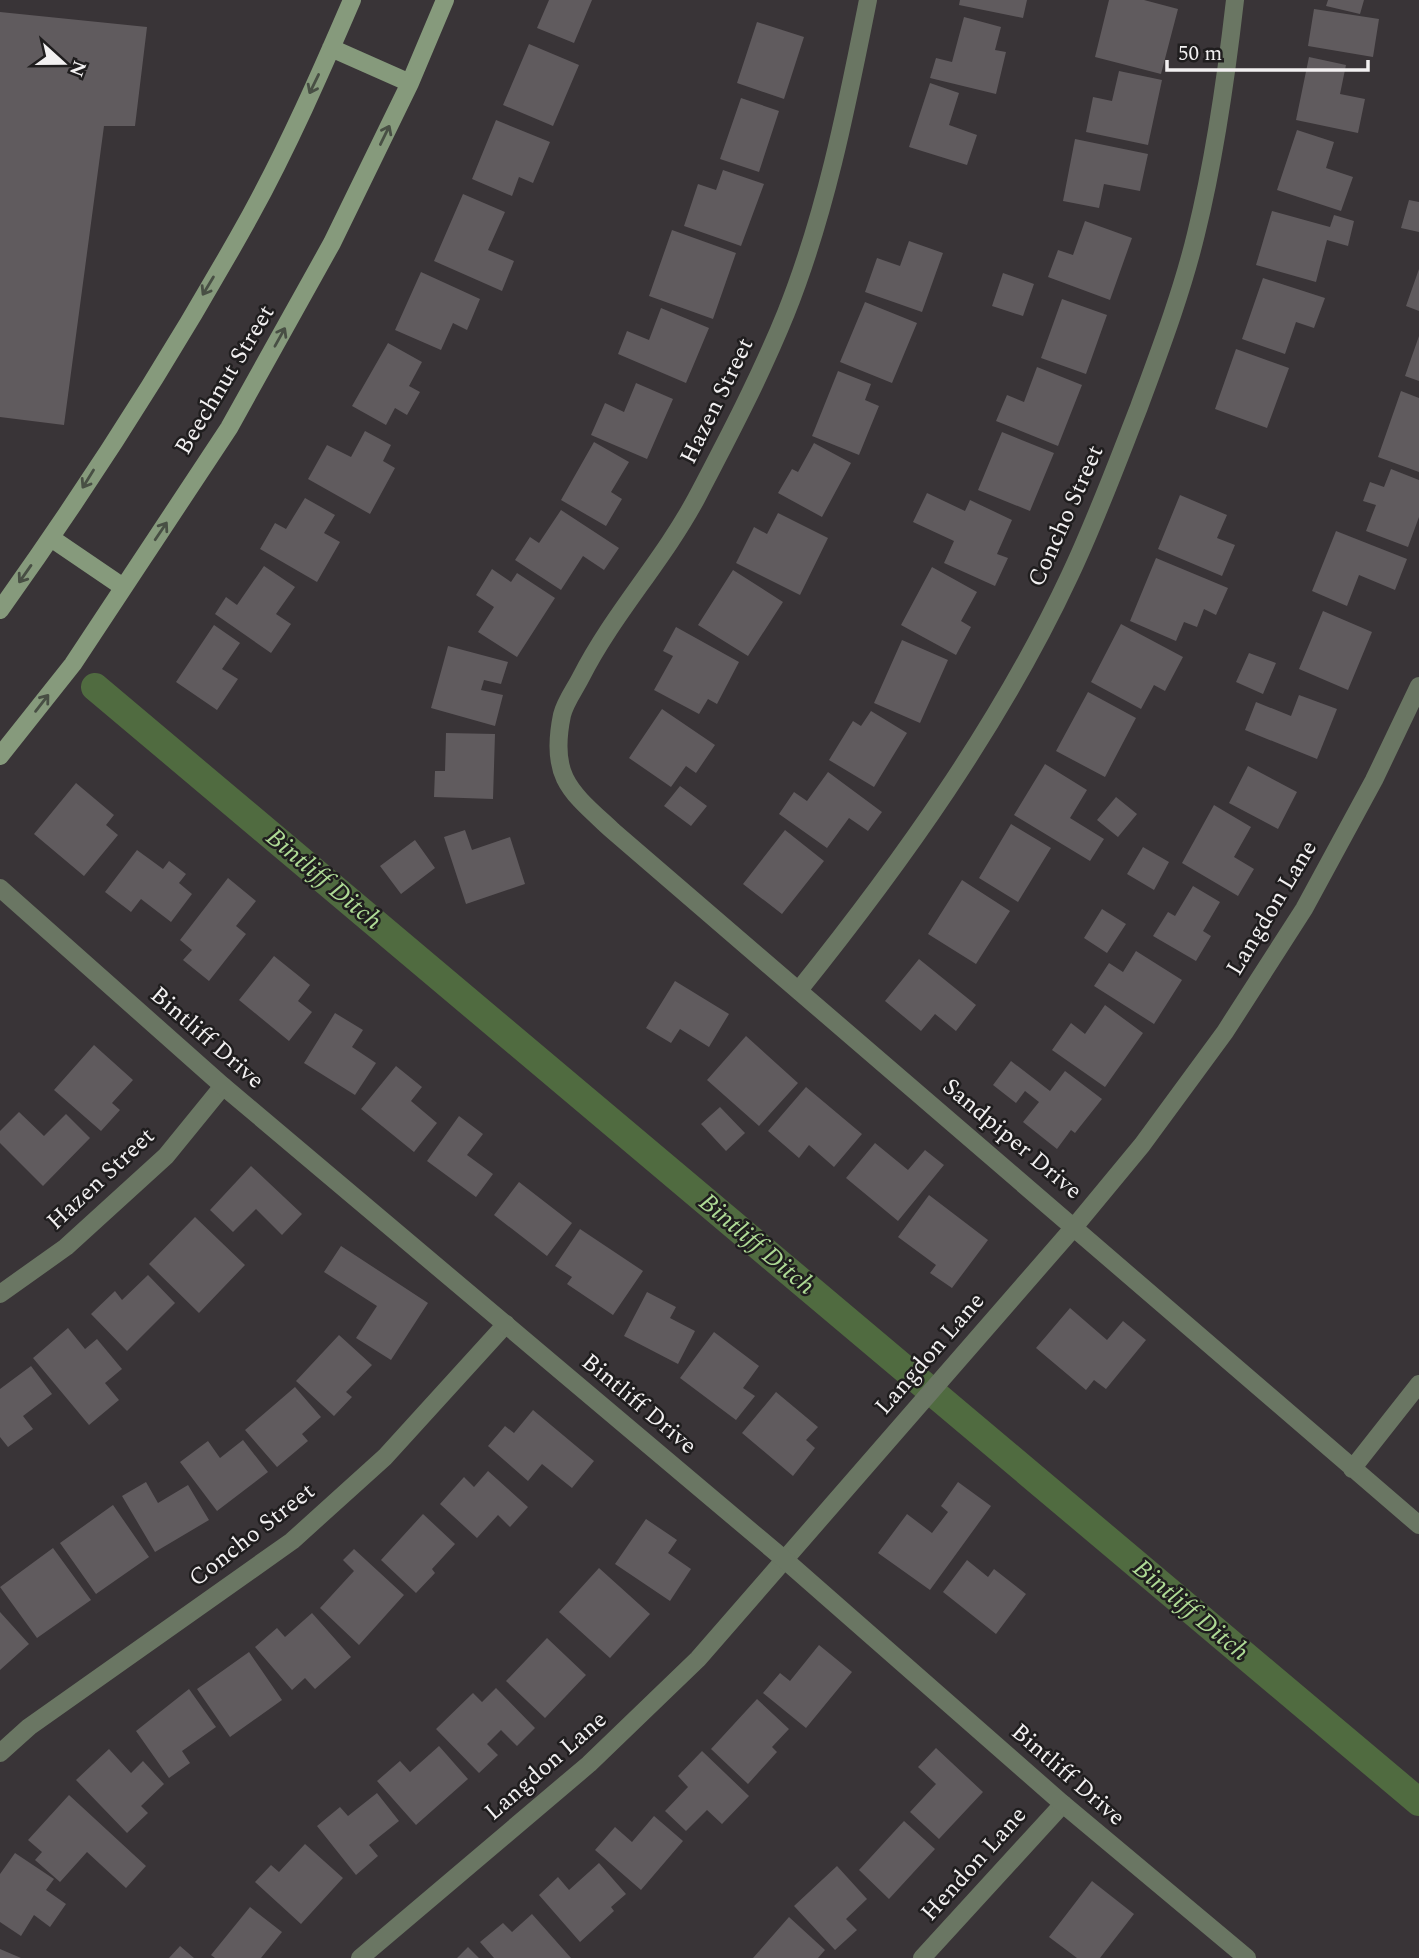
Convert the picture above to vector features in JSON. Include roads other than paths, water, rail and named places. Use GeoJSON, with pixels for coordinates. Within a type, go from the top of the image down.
{"type":"FeatureCollection","features":[{"type":"Feature","properties":{"kind":"main road"},"geometry":{"type":"LineString","coordinates":[[0,610],[51,538],[251,215],[352,0]]}},
{"type":"Feature","properties":{"kind":"main road","name":"Beechnut Street"},"geometry":{"type":"LineString","coordinates":[[0,757],[72,664],[229,428],[332,243],[411,83],[445,0]]}},
{"type":"Feature","properties":{"kind":"main road"},"geometry":{"type":"LineString","coordinates":[[331,48],[411,83]]}},
{"type":"Feature","properties":{"kind":"main road"},"geometry":{"type":"LineString","coordinates":[[51,538],[123,587]]}},
{"type":"Feature","properties":{"kind":"street","name":"Hazen Street"},"geometry":{"type":"LineString","coordinates":[[571,792],[557,762],[562,713],[594,650],[654,566],[694,502],[746,403],[786,311],[822,203],[846,108],[868,0]]}},
{"type":"Feature","properties":{"kind":"street","name":"Concho Street"},"geometry":{"type":"LineString","coordinates":[[799,990],[872,899],[940,799],[1015,680],[1070,576],[1115,470],[1159,352],[1195,237],[1213,158],[1235,0]]}},
{"type":"Feature","properties":{"kind":"street","name":"Langdon Lane"},"geometry":{"type":"LineString","coordinates":[[360,1958],[589,1764],[698,1659],[1075,1226],[1142,1145],[1225,1032],[1304,909],[1374,780],[1419,686]]}},
{"type":"Feature","properties":{"kind":"street","name":"Sandpiper Drive"},"geometry":{"type":"LineString","coordinates":[[571,792],[1419,1525]]}},
{"type":"Feature","properties":{"kind":"street","name":"Bintliff Drive"},"geometry":{"type":"LineString","coordinates":[[0,888],[223,1086],[786,1560],[1063,1804],[1247,1958]]}},
{"type":"Feature","properties":{"kind":"street","name":"Hazen Street"},"geometry":{"type":"LineString","coordinates":[[0,1294],[66,1247],[166,1156],[223,1086]]}},
{"type":"Feature","properties":{"kind":"street","name":"Concho Street"},"geometry":{"type":"LineString","coordinates":[[0,1753],[29,1727],[292,1541],[385,1457],[506,1324]]}},
{"type":"Feature","properties":{"kind":"street"},"geometry":{"type":"LineString","coordinates":[[1352,1469],[1419,1384]]}},
{"type":"Feature","properties":{"kind":"street","name":"Hendon Lane"},"geometry":{"type":"LineString","coordinates":[[922,1958],[1063,1804]]}},
{"type":"Feature","properties":{"kind":"waterway","name":"Bintliff Ditch"},"geometry":{"type":"LineString","coordinates":[[95,687],[1419,1802]]}}]}
